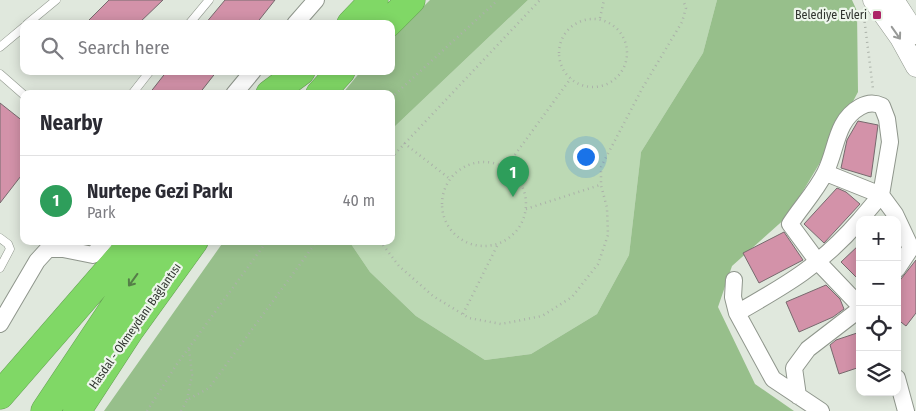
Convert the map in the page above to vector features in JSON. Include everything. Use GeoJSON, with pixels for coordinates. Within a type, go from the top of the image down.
{"type":"FeatureCollection","features":[{"type":"Feature","properties":{"kind":"highway"},"geometry":{"type":"LineString","coordinates":[[355,20],[374,0]]}},
{"type":"Feature","properties":{"kind":"highway"},"geometry":{"type":"LineString","coordinates":[[392,20],[411,0]]}},
{"type":"Feature","properties":{"kind":"highway"},"geometry":{"type":"LineString","coordinates":[[275,90],[296,75]]}},
{"type":"Feature","properties":{"kind":"highway"},"geometry":{"type":"LineString","coordinates":[[288,90],[301,75]]}},
{"type":"Feature","properties":{"kind":"highway"},"geometry":{"type":"LineString","coordinates":[[324,90],[337,75]]}},
{"type":"Feature","properties":{"kind":"highway"},"geometry":{"type":"LineString","coordinates":[[0,394],[131,245]]}},
{"type":"Feature","properties":{"kind":"highway"},"geometry":{"type":"LineString","coordinates":[[45,411],[116,303],[159,245]]}},
{"type":"Feature","properties":{"kind":"highway","name":"Hasdal - Okmeydanı Bağlantısı"},"geometry":{"type":"LineString","coordinates":[[77,411],[129,331],[191,245]]}},
{"type":"Feature","properties":{"kind":"highway"},"geometry":{"type":"LineString","coordinates":[[12,411],[84,300]]}},
{"type":"Feature","properties":{"kind":"street"},"geometry":{"type":"LineString","coordinates":[[298,20],[316,0]]}},
{"type":"Feature","properties":{"kind":"street"},"geometry":{"type":"LineString","coordinates":[[894,0],[916,34]]}},
{"type":"Feature","properties":{"kind":"street"},"geometry":{"type":"LineString","coordinates":[[868,7],[900,38],[916,67]]}},
{"type":"Feature","properties":{"kind":"street"},"geometry":{"type":"LineString","coordinates":[[237,90],[250,75]]}},
{"type":"Feature","properties":{"kind":"street"},"geometry":{"type":"LineString","coordinates":[[859,306],[818,262],[790,224],[826,173],[839,130],[849,114],[862,105],[875,102],[882,106],[887,119],[890,142],[881,195],[863,216]]}},
{"type":"Feature","properties":{"kind":"street"},"geometry":{"type":"LineString","coordinates":[[826,173],[881,195],[895,214],[911,248],[901,263]]}},
{"type":"Feature","properties":{"kind":"street"},"geometry":{"type":"LineString","coordinates":[[737,314],[796,280],[836,248],[856,225]]}},
{"type":"Feature","properties":{"kind":"street"},"geometry":{"type":"LineString","coordinates":[[0,324],[37,260],[48,249],[63,249],[93,255],[102,245]]}},
{"type":"Feature","properties":{"kind":"street"},"geometry":{"type":"LineString","coordinates":[[734,280],[737,314],[773,379],[821,411]]}},
{"type":"Feature","properties":{"kind":"street"},"geometry":{"type":"LineString","coordinates":[[798,396],[794,368],[808,349],[856,310]]}},
{"type":"Feature","properties":{"kind":"street"},"geometry":{"type":"LineString","coordinates":[[901,393],[906,411]]}},
{"type":"Feature","properties":{"kind":"lane"},"geometry":{"type":"LineString","coordinates":[[32,20],[56,0]]}},
{"type":"Feature","properties":{"kind":"lane"},"geometry":{"type":"LineString","coordinates":[[192,20],[209,0]]}},
{"type":"Feature","properties":{"kind":"lane"},"geometry":{"type":"LineString","coordinates":[[0,47],[20,30]]}},
{"type":"Feature","properties":{"kind":"lane"},"geometry":{"type":"LineString","coordinates":[[0,74],[20,92]]}},
{"type":"Feature","properties":{"kind":"lane"},"geometry":{"type":"LineString","coordinates":[[135,90],[147,75]]}},
{"type":"Feature","properties":{"kind":"lane"},"geometry":{"type":"LineString","coordinates":[[0,238],[8,244],[10,250],[0,268]]}},
{"type":"Feature","properties":{"kind":"path"},"geometry":{"type":"LineString","coordinates":[[395,94],[498,0]]}},
{"type":"Feature","properties":{"kind":"path"},"geometry":{"type":"LineString","coordinates":[[395,153],[540,0]]}},
{"type":"Feature","properties":{"kind":"path"},"geometry":{"type":"LineString","coordinates":[[600,19],[604,0]]}},
{"type":"Feature","properties":{"kind":"path"},"geometry":{"type":"LineString","coordinates":[[383,245],[399,266],[419,284],[433,296],[468,318],[501,324],[542,316],[572,297],[598,264],[608,235],[607,208],[601,185],[601,167],[617,135],[682,22],[686,8],[683,0]]}},
{"type":"Feature","properties":{"kind":"path"},"geometry":{"type":"LineString","coordinates":[[868,7],[875,102]]}},
{"type":"Feature","properties":{"kind":"path"},"geometry":{"type":"LineString","coordinates":[[600,19],[612,24],[626,42],[628,53],[626,64],[612,82],[602,86],[591,87],[580,84],[571,78],[564,70],[560,59],[559,47],[563,36],[570,27],[579,21],[600,19]]}},
{"type":"Feature","properties":{"kind":"path"},"geometry":{"type":"LineString","coordinates":[[506,167],[571,78]]}},
{"type":"Feature","properties":{"kind":"path"},"geometry":{"type":"LineString","coordinates":[[403,143],[450,179]]}},
{"type":"Feature","properties":{"kind":"path"},"geometry":{"type":"LineString","coordinates":[[477,162],[491,162],[506,167],[523,186],[526,210],[520,226],[510,237],[498,244],[484,246],[470,243],[458,236],[448,226],[443,214],[442,200],[445,186],[464,166],[477,162]]}},
{"type":"Feature","properties":{"kind":"path"},"geometry":{"type":"LineString","coordinates":[[526,210],[601,185]]}},
{"type":"Feature","properties":{"kind":"path"},"geometry":{"type":"LineString","coordinates":[[463,315],[498,244]]}},
{"type":"Feature","properties":{"kind":"path"},"geometry":{"type":"LineString","coordinates":[[147,411],[189,347],[264,245]]}},
{"type":"Feature","properties":{"kind":"path"},"geometry":{"type":"LineString","coordinates":[[187,400],[209,388],[314,245]]}},
{"type":"Feature","properties":{"kind":"path"},"geometry":{"type":"LineString","coordinates":[[182,411],[187,400],[192,375],[189,347]]}},
{"type":"Feature","properties":{"kind":"green space"},"geometry":{"type":"Polygon","coordinates":[[[430,0],[528,0],[395,126],[395,90],[345,90],[358,75],[395,75],[395,35],[430,0]]]}},
{"type":"Feature","properties":{"kind":"green space"},"geometry":{"type":"Polygon","coordinates":[[[528,0],[717,0],[703,53],[641,152],[629,255],[597,314],[531,354],[485,360],[416,316],[370,272],[352,245],[395,245],[395,126],[528,0]]]}},
{"type":"Feature","properties":{"kind":"green space"},"geometry":{"type":"Polygon","coordinates":[[[717,0],[852,0],[857,11],[858,92],[821,161],[788,216],[732,266],[718,307],[755,384],[794,411],[104,411],[221,245],[352,245],[370,272],[416,316],[485,360],[531,354],[597,314],[629,255],[641,152],[703,53],[717,0]]]}},
{"type":"Feature","properties":{"kind":"building"},"geometry":{"type":"Polygon","coordinates":[[[109,0],[163,0],[142,20],[89,20],[109,0]]]}},
{"type":"Feature","properties":{"kind":"building"},"geometry":{"type":"Polygon","coordinates":[[[225,0],[275,0],[259,20],[208,20],[225,0]]]}},
{"type":"Feature","properties":{"kind":"building"},"geometry":{"type":"Polygon","coordinates":[[[164,75],[214,75],[202,90],[152,90],[164,75]]]}},
{"type":"Feature","properties":{"kind":"building"},"geometry":{"type":"Polygon","coordinates":[[[0,103],[20,119],[20,177],[0,203],[0,103]]]}},
{"type":"Feature","properties":{"kind":"building"},"geometry":{"type":"Polygon","coordinates":[[[858,121],[878,125],[871,177],[841,168],[847,140],[858,121]]]}},
{"type":"Feature","properties":{"kind":"building"},"geometry":{"type":"Polygon","coordinates":[[[837,188],[846,192],[860,204],[824,243],[804,224],[837,188]]]}},
{"type":"Feature","properties":{"kind":"building"},"geometry":{"type":"Polygon","coordinates":[[[784,232],[803,260],[759,283],[743,253],[784,232]]]}},
{"type":"Feature","properties":{"kind":"building"},"geometry":{"type":"Polygon","coordinates":[[[856,248],[856,277],[841,262],[856,248]]]}},
{"type":"Feature","properties":{"kind":"building"},"geometry":{"type":"Polygon","coordinates":[[[916,260],[916,313],[906,326],[901,322],[901,279],[916,260]]]}},
{"type":"Feature","properties":{"kind":"building"},"geometry":{"type":"Polygon","coordinates":[[[826,285],[840,299],[844,309],[833,317],[799,332],[786,302],[826,285]]]}},
{"type":"Feature","properties":{"kind":"building"},"geometry":{"type":"Polygon","coordinates":[[[856,333],[856,368],[839,374],[830,345],[836,340],[856,333]]]}},
{"type":"Feature","properties":{"kind":"place","name":"Belediye Evleri"},"geometry":{"type":"Point","coordinates":[877,15]}},
{"type":"Feature","properties":{"kind":"place","name":"Nurtepe Gezi Parkı"},"geometry":{"type":"Point","coordinates":[513,197]}}]}
